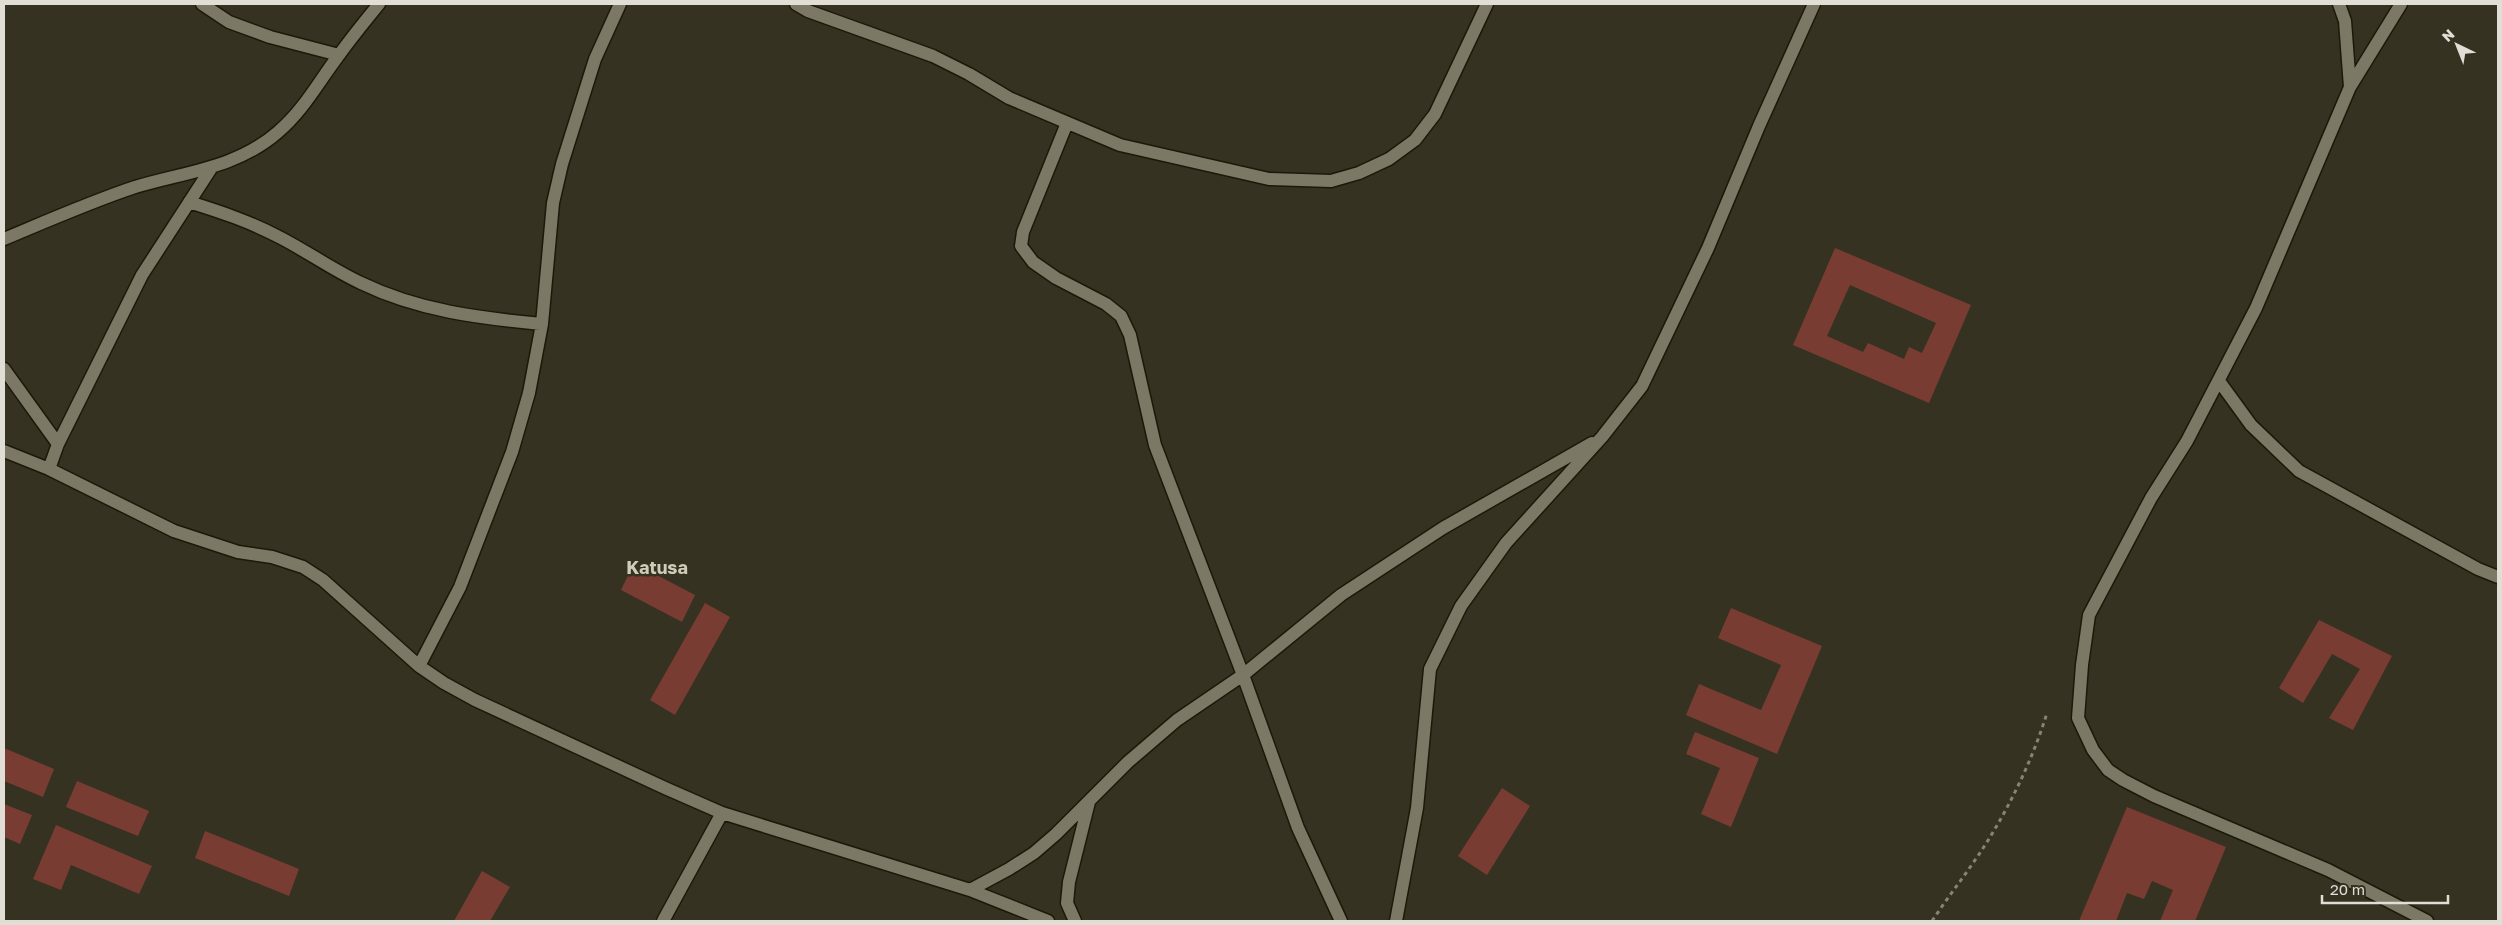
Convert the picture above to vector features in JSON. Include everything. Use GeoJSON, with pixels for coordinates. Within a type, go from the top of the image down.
{"type":"FeatureCollection","features":[{"type":"Feature","properties":{"kind":"street"},"geometry":{"type":"LineString","coordinates":[[202,4],[229,22],[262,34],[339,55]]}},
{"type":"Feature","properties":{"kind":"street"},"geometry":{"type":"LineString","coordinates":[[4,239],[99,200],[137,187],[212,167],[235,159],[258,147],[279,132],[300,111],[339,55],[379,4]]}},
{"type":"Feature","properties":{"kind":"street"},"geometry":{"type":"LineString","coordinates":[[419,666],[460,587],[490,512],[529,394],[542,324],[553,203],[562,164],[595,59],[620,4]]}},
{"type":"Feature","properties":{"kind":"street"},"geometry":{"type":"LineString","coordinates":[[796,4],[808,11],[933,56],[1010,98],[1120,145],[1269,180],[1331,181],[1359,173],[1389,159],[1415,140],[1434,114],[1487,4]]}},
{"type":"Feature","properties":{"kind":"street"},"geometry":{"type":"LineString","coordinates":[[1396,921],[1417,808],[1430,669],[1461,606],[1506,543],[1602,437],[1642,386],[1708,248],[1758,126],[1814,4]]}},
{"type":"Feature","properties":{"kind":"street"},"geometry":{"type":"LineString","coordinates":[[2339,4],[2345,21],[2350,87]]}},
{"type":"Feature","properties":{"kind":"street"},"geometry":{"type":"LineString","coordinates":[[2401,4],[2350,87],[2256,308],[2219,381],[2187,441],[2114,565],[2089,615],[2082,665],[2078,718],[2093,750],[2108,770],[2123,780],[2154,796],[2328,870],[2427,921]]}},
{"type":"Feature","properties":{"kind":"street"},"geometry":{"type":"LineString","coordinates":[[1067,123],[1023,232],[1021,246],[1033,262],[1056,278],[1106,304],[1121,316],[1130,335],[1155,445],[1244,675],[1298,828],[1341,921]]}},
{"type":"Feature","properties":{"kind":"street"},"geometry":{"type":"LineString","coordinates":[[49,469],[58,444],[142,275],[212,167]]}},
{"type":"Feature","properties":{"kind":"street"},"geometry":{"type":"LineString","coordinates":[[189,202],[244,220],[282,238],[361,284],[408,302],[467,317],[542,324]]}},
{"type":"Feature","properties":{"kind":"street"},"geometry":{"type":"LineString","coordinates":[[4,369],[58,444]]}},
{"type":"Feature","properties":{"kind":"street"},"geometry":{"type":"LineString","coordinates":[[2219,381],[2251,425],[2300,471],[2478,569],[2498,577]]}},
{"type":"Feature","properties":{"kind":"street"},"geometry":{"type":"LineString","coordinates":[[970,890],[1034,853],[1056,834],[1128,762],[1177,720],[1244,675],[1341,595],[1443,528],[1602,437]]}},
{"type":"Feature","properties":{"kind":"street"},"geometry":{"type":"LineString","coordinates":[[4,451],[49,469],[174,531],[238,552],[272,558],[303,567],[344,598],[419,666],[444,683],[475,700],[722,813],[970,890],[1048,921]]}},
{"type":"Feature","properties":{"kind":"street"},"geometry":{"type":"LineString","coordinates":[[1075,921],[1067,903],[1069,882],[1089,802]]}},
{"type":"Feature","properties":{"kind":"street"},"geometry":{"type":"LineString","coordinates":[[663,921],[722,813]]}},
{"type":"Feature","properties":{"kind":"path"},"geometry":{"type":"LineString","coordinates":[[1932,921],[1987,842],[2016,790],[2037,745],[2048,711]]}},
{"type":"Feature","properties":{"kind":"building"},"geometry":{"type":"Polygon","coordinates":[[[1835,248],[1971,305],[1929,403],[1793,345],[1835,248]],[[1850,285],[1827,336],[1863,352],[1868,343],[1904,359],[1909,347],[1922,353],[1936,323],[1850,285]]]}},
{"type":"Feature","properties":{"kind":"building"},"geometry":{"type":"Polygon","coordinates":[[[634,563],[695,595],[682,622],[621,590],[634,563]]]}},
{"type":"Feature","properties":{"kind":"building"},"geometry":{"type":"Polygon","coordinates":[[[705,603],[730,617],[675,715],[650,700],[705,603]]]}},
{"type":"Feature","properties":{"kind":"building"},"geometry":{"type":"Polygon","coordinates":[[[1731,608],[1822,646],[1777,754],[1686,715],[1699,684],[1761,710],[1781,665],[1718,638],[1731,608]]]}},
{"type":"Feature","properties":{"kind":"building"},"geometry":{"type":"Polygon","coordinates":[[[2319,620],[2392,656],[2353,730],[2329,718],[2360,669],[2332,654],[2303,703],[2279,688],[2319,620]]]}},
{"type":"Feature","properties":{"kind":"building"},"geometry":{"type":"Polygon","coordinates":[[[1695,732],[1759,758],[1731,827],[1701,814],[1720,768],[1686,754],[1695,732]]]}},
{"type":"Feature","properties":{"kind":"building"},"geometry":{"type":"Polygon","coordinates":[[[4,748],[54,769],[43,797],[4,781],[4,748]]]}},
{"type":"Feature","properties":{"kind":"building"},"geometry":{"type":"Polygon","coordinates":[[[77,781],[149,811],[138,836],[66,807],[77,781]]]}},
{"type":"Feature","properties":{"kind":"building"},"geometry":{"type":"Polygon","coordinates":[[[1502,788],[1530,806],[1487,875],[1458,856],[1502,788]]]}},
{"type":"Feature","properties":{"kind":"building"},"geometry":{"type":"Polygon","coordinates":[[[4,804],[32,815],[20,844],[4,837],[4,804]]]}},
{"type":"Feature","properties":{"kind":"building"},"geometry":{"type":"Polygon","coordinates":[[[2127,807],[2226,847],[2195,921],[2160,921],[2173,890],[2152,881],[2144,899],[2127,893],[2116,921],[2079,921],[2127,807]]]}},
{"type":"Feature","properties":{"kind":"building"},"geometry":{"type":"Polygon","coordinates":[[[56,825],[152,866],[139,894],[71,865],[61,890],[33,879],[56,825]]]}},
{"type":"Feature","properties":{"kind":"building"},"geometry":{"type":"Polygon","coordinates":[[[205,831],[299,869],[289,896],[195,858],[205,831]]]}},
{"type":"Feature","properties":{"kind":"building"},"geometry":{"type":"Polygon","coordinates":[[[482,871],[510,887],[490,921],[454,921],[482,871]]]}},
{"type":"Feature","properties":{"kind":"district","name":"Katusa"},"geometry":{"type":"Point","coordinates":[657,567]}}]}
